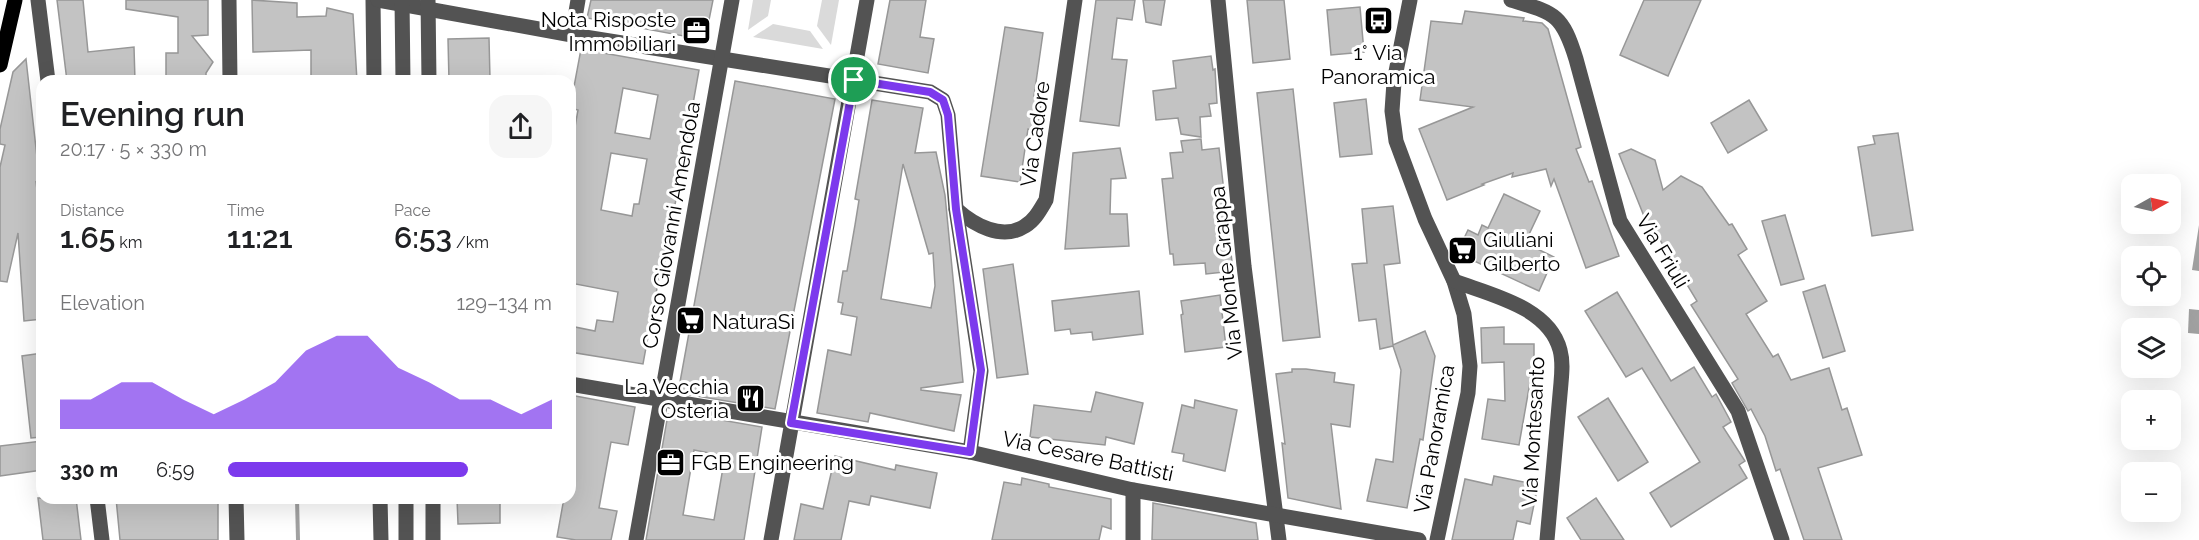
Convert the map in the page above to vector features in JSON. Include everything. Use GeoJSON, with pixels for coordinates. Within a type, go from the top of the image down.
{"type":"FeatureCollection","features":[{"type":"Feature","properties":{"kind":"main road"},"geometry":{"type":"LineString","coordinates":[[0,65],[15,0]]}},
{"type":"Feature","properties":{"kind":"street"},"geometry":{"type":"LineString","coordinates":[[38,0],[47,75]]}},
{"type":"Feature","properties":{"kind":"street"},"geometry":{"type":"LineString","coordinates":[[229,0],[230,75]]}},
{"type":"Feature","properties":{"kind":"street"},"geometry":{"type":"LineString","coordinates":[[374,0],[374,75]]}},
{"type":"Feature","properties":{"kind":"street"},"geometry":{"type":"LineString","coordinates":[[378,0],[428,4],[572,35],[930,92],[943,100],[948,115],[956,209],[981,370],[970,452]]}},
{"type":"Feature","properties":{"kind":"street"},"geometry":{"type":"LineString","coordinates":[[572,35],[578,0]]}},
{"type":"Feature","properties":{"kind":"street","name":"Corso Giovanni Amendola"},"geometry":{"type":"LineString","coordinates":[[636,540],[732,0]]}},
{"type":"Feature","properties":{"kind":"street"},"geometry":{"type":"LineString","coordinates":[[771,540],[867,0]]}},
{"type":"Feature","properties":{"kind":"street","name":"Via Cadore"},"geometry":{"type":"LineString","coordinates":[[956,209],[980,227],[1011,231],[1024,227],[1035,218],[1046,200],[1076,0]]}},
{"type":"Feature","properties":{"kind":"street","name":"Via Monte Grappa"},"geometry":{"type":"LineString","coordinates":[[1218,0],[1244,266],[1279,540]]}},
{"type":"Feature","properties":{"kind":"street","name":"Via Panoramica"},"geometry":{"type":"LineString","coordinates":[[1410,0],[1394,82],[1392,111],[1396,141],[1425,219],[1454,281],[1464,314],[1470,366],[1468,393],[1437,540]]}},
{"type":"Feature","properties":{"kind":"street","name":"Via Friuli"},"geometry":{"type":"LineString","coordinates":[[1510,0],[1548,11],[1561,20],[1576,59],[1620,221],[1738,411],[1782,540]]}},
{"type":"Feature","properties":{"kind":"street"},"geometry":{"type":"LineString","coordinates":[[403,2],[403,75]]}},
{"type":"Feature","properties":{"kind":"street"},"geometry":{"type":"LineString","coordinates":[[428,4],[429,75]]}},
{"type":"Feature","properties":{"kind":"street","name":"Via Montesanto"},"geometry":{"type":"LineString","coordinates":[[1454,281],[1534,314],[1550,330],[1560,348],[1561,383],[1547,540]]}},
{"type":"Feature","properties":{"kind":"street","name":"Via Cesare Battisti"},"geometry":{"type":"LineString","coordinates":[[576,385],[970,452],[1133,490],[1419,540]]}},
{"type":"Feature","properties":{"kind":"street"},"geometry":{"type":"LineString","coordinates":[[1133,490],[1133,540]]}},
{"type":"Feature","properties":{"kind":"street"},"geometry":{"type":"LineString","coordinates":[[98,504],[102,540]]}},
{"type":"Feature","properties":{"kind":"street"},"geometry":{"type":"LineString","coordinates":[[236,504],[237,540]]}},
{"type":"Feature","properties":{"kind":"street"},"geometry":{"type":"LineString","coordinates":[[380,504],[381,540]]}},
{"type":"Feature","properties":{"kind":"street"},"geometry":{"type":"LineString","coordinates":[[406,504],[406,540]]}},
{"type":"Feature","properties":{"kind":"street"},"geometry":{"type":"LineString","coordinates":[[433,504],[433,540]]}},
{"type":"Feature","properties":{"kind":"shaded area"},"geometry":{"type":"Polygon","coordinates":[[[753,0],[771,0],[768,16],[748,30],[753,0]]]}},
{"type":"Feature","properties":{"kind":"shaded area"},"geometry":{"type":"Polygon","coordinates":[[[822,0],[839,0],[831,45],[817,26],[822,0]]]}},
{"type":"Feature","properties":{"kind":"shaded area"},"geometry":{"type":"Polygon","coordinates":[[[773,24],[810,31],[823,49],[753,37],[773,24]]]}},
{"type":"Feature","properties":{"kind":"shaded area"},"geometry":{"type":"Polygon","coordinates":[[[2199,225],[2199,271],[2192,270],[2199,225]]]}},
{"type":"Feature","properties":{"kind":"shaded area"},"geometry":{"type":"Polygon","coordinates":[[[2189,309],[2199,310],[2199,334],[2188,333],[2189,309]]]}},
{"type":"Feature","properties":{"kind":"shaded area"},"geometry":{"type":"Polygon","coordinates":[[[295,504],[299,504],[300,540],[296,540],[295,504]]]}},
{"type":"Feature","properties":{"kind":"building"},"geometry":{"type":"Polygon","coordinates":[[[57,0],[83,0],[88,52],[134,47],[135,75],[66,75],[57,0]]]}},
{"type":"Feature","properties":{"kind":"building"},"geometry":{"type":"Polygon","coordinates":[[[126,0],[208,0],[208,35],[192,36],[213,62],[206,75],[166,75],[166,53],[178,53],[178,17],[126,9],[126,0]]]}},
{"type":"Feature","properties":{"kind":"building"},"geometry":{"type":"Polygon","coordinates":[[[252,0],[297,3],[297,17],[326,16],[327,8],[353,14],[357,75],[311,75],[311,50],[253,52],[252,0]]]}},
{"type":"Feature","properties":{"kind":"building"},"geometry":{"type":"Polygon","coordinates":[[[591,0],[713,0],[705,40],[587,18],[591,0]]]}},
{"type":"Feature","properties":{"kind":"building"},"geometry":{"type":"Polygon","coordinates":[[[890,0],[926,0],[920,37],[934,39],[928,73],[878,64],[890,0]]]}},
{"type":"Feature","properties":{"kind":"building"},"geometry":{"type":"Polygon","coordinates":[[[1096,0],[1135,0],[1132,20],[1117,18],[1112,59],[1127,60],[1119,126],[1080,121],[1096,0]]]}},
{"type":"Feature","properties":{"kind":"building"},"geometry":{"type":"Polygon","coordinates":[[[1143,0],[1165,0],[1161,25],[1146,22],[1143,0]]]}},
{"type":"Feature","properties":{"kind":"building"},"geometry":{"type":"Polygon","coordinates":[[[1247,0],[1284,0],[1290,59],[1253,63],[1247,0]]]}},
{"type":"Feature","properties":{"kind":"building"},"geometry":{"type":"Polygon","coordinates":[[[1644,0],[1701,0],[1668,76],[1620,55],[1644,0]]]}},
{"type":"Feature","properties":{"kind":"building"},"geometry":{"type":"Polygon","coordinates":[[[1360,7],[1364,52],[1331,55],[1327,10],[1360,7]]]}},
{"type":"Feature","properties":{"kind":"building"},"geometry":{"type":"Polygon","coordinates":[[[1465,11],[1524,18],[1523,21],[1542,23],[1548,29],[1581,147],[1576,149],[1589,182],[1592,181],[1619,256],[1586,268],[1554,179],[1551,186],[1546,169],[1512,177],[1513,173],[1447,200],[1419,129],[1473,107],[1420,100],[1431,21],[1462,24],[1465,11]]]}},
{"type":"Feature","properties":{"kind":"building"},"geometry":{"type":"Polygon","coordinates":[[[1005,27],[1043,33],[1034,96],[1042,97],[1037,130],[1028,129],[1020,182],[981,176],[1005,27]]]}},
{"type":"Feature","properties":{"kind":"building"},"geometry":{"type":"Polygon","coordinates":[[[489,38],[490,75],[449,75],[448,39],[489,38]]]}},
{"type":"Feature","properties":{"kind":"building"},"geometry":{"type":"Polygon","coordinates":[[[581,49],[699,70],[665,261],[662,261],[643,364],[576,353],[576,327],[595,331],[597,320],[613,322],[618,292],[576,284],[576,121],[578,110],[576,110],[576,76],[581,49]],[[623,88],[615,133],[650,139],[658,95],[623,88]],[[611,153],[601,210],[632,216],[634,204],[639,204],[647,159],[611,153]]]}},
{"type":"Feature","properties":{"kind":"building"},"geometry":{"type":"Polygon","coordinates":[[[1211,56],[1213,70],[1215,69],[1217,103],[1209,104],[1211,116],[1200,117],[1201,137],[1181,134],[1178,118],[1156,120],[1153,91],[1176,88],[1173,61],[1211,56]]]}},
{"type":"Feature","properties":{"kind":"building"},"geometry":{"type":"Polygon","coordinates":[[[26,59],[36,148],[36,320],[24,321],[18,233],[7,282],[0,281],[0,167],[5,145],[0,144],[0,129],[13,72],[26,59]]]}},
{"type":"Feature","properties":{"kind":"building"},"geometry":{"type":"Polygon","coordinates":[[[735,81],[835,99],[775,409],[678,393],[735,81]]]}},
{"type":"Feature","properties":{"kind":"building"},"geometry":{"type":"Polygon","coordinates":[[[1293,89],[1320,337],[1283,341],[1257,93],[1293,89]]]}},
{"type":"Feature","properties":{"kind":"building"},"geometry":{"type":"Polygon","coordinates":[[[1366,99],[1372,154],[1340,157],[1334,103],[1366,99]]]}},
{"type":"Feature","properties":{"kind":"building"},"geometry":{"type":"Polygon","coordinates":[[[872,100],[923,108],[915,153],[936,152],[945,195],[963,382],[921,388],[921,390],[961,395],[954,431],[870,413],[868,422],[817,413],[828,350],[851,355],[857,317],[841,314],[843,303],[838,302],[843,271],[847,271],[855,225],[859,200],[855,199],[872,100]],[[903,164],[881,299],[931,308],[935,286],[933,253],[929,254],[903,164]]]}},
{"type":"Feature","properties":{"kind":"building"},"geometry":{"type":"Polygon","coordinates":[[[1749,100],[1767,130],[1728,153],[1711,123],[1749,100]]]}},
{"type":"Feature","properties":{"kind":"building"},"geometry":{"type":"Polygon","coordinates":[[[1898,133],[1913,230],[1872,236],[1858,147],[1875,144],[1873,136],[1898,133]]]}},
{"type":"Feature","properties":{"kind":"building"},"geometry":{"type":"Polygon","coordinates":[[[1201,139],[1202,150],[1219,148],[1233,271],[1206,274],[1205,263],[1174,265],[1173,254],[1170,254],[1162,179],[1173,178],[1170,153],[1183,152],[1181,141],[1201,139]]]}},
{"type":"Feature","properties":{"kind":"building"},"geometry":{"type":"Polygon","coordinates":[[[1120,148],[1126,178],[1111,179],[1110,214],[1127,214],[1129,246],[1065,249],[1073,153],[1120,148]]]}},
{"type":"Feature","properties":{"kind":"building"},"geometry":{"type":"Polygon","coordinates":[[[1631,149],[1655,160],[1663,190],[1681,176],[1702,187],[1729,225],[1732,224],[1747,249],[1738,255],[1767,301],[1746,314],[1773,357],[1778,354],[1791,380],[1829,368],[1842,410],[1847,408],[1862,455],[1818,468],[1842,540],[1804,540],[1780,469],[1776,471],[1765,436],[1751,409],[1748,411],[1732,383],[1738,379],[1691,305],[1697,301],[1654,230],[1650,231],[1619,154],[1631,149]]]}},
{"type":"Feature","properties":{"kind":"building"},"geometry":{"type":"Polygon","coordinates":[[[1504,194],[1540,211],[1525,243],[1554,257],[1539,291],[1457,253],[1468,230],[1478,235],[1482,225],[1488,228],[1504,194]]]}},
{"type":"Feature","properties":{"kind":"building"},"geometry":{"type":"Polygon","coordinates":[[[1393,206],[1400,263],[1384,265],[1393,345],[1425,331],[1435,356],[1423,440],[1420,439],[1407,508],[1367,501],[1376,459],[1393,462],[1401,370],[1393,346],[1380,349],[1376,319],[1359,321],[1352,264],[1367,263],[1362,209],[1393,206]]]}},
{"type":"Feature","properties":{"kind":"building"},"geometry":{"type":"Polygon","coordinates":[[[1785,215],[1804,279],[1781,285],[1762,221],[1785,215]]]}},
{"type":"Feature","properties":{"kind":"building"},"geometry":{"type":"Polygon","coordinates":[[[1013,264],[1028,374],[997,378],[983,269],[1013,264]]]}},
{"type":"Feature","properties":{"kind":"building"},"geometry":{"type":"Polygon","coordinates":[[[1825,285],[1845,351],[1823,358],[1803,292],[1825,285]]]}},
{"type":"Feature","properties":{"kind":"building"},"geometry":{"type":"Polygon","coordinates":[[[1139,291],[1143,334],[1093,340],[1092,332],[1071,334],[1070,329],[1055,331],[1052,301],[1139,291]]]}},
{"type":"Feature","properties":{"kind":"building"},"geometry":{"type":"Polygon","coordinates":[[[1617,292],[1671,381],[1694,367],[1712,397],[1716,394],[1731,422],[1723,427],[1745,461],[1739,465],[1747,478],[1671,527],[1650,493],[1700,462],[1642,368],[1626,377],[1585,311],[1617,292]]]}},
{"type":"Feature","properties":{"kind":"building"},"geometry":{"type":"Polygon","coordinates":[[[1220,295],[1226,347],[1185,352],[1181,301],[1220,295]]]}},
{"type":"Feature","properties":{"kind":"building"},"geometry":{"type":"Polygon","coordinates":[[[1504,327],[1504,344],[1534,344],[1534,377],[1531,377],[1519,445],[1482,439],[1488,399],[1505,401],[1504,362],[1482,363],[1481,328],[1504,327]]]}},
{"type":"Feature","properties":{"kind":"building"},"geometry":{"type":"Polygon","coordinates":[[[36,354],[36,438],[31,438],[22,356],[36,354]]]}},
{"type":"Feature","properties":{"kind":"building"},"geometry":{"type":"Polygon","coordinates":[[[1292,369],[1335,373],[1334,382],[1354,385],[1350,427],[1331,424],[1341,509],[1288,498],[1282,443],[1285,444],[1276,374],[1292,372],[1292,369]]]}},
{"type":"Feature","properties":{"kind":"building"},"geometry":{"type":"Polygon","coordinates":[[[1096,392],[1143,403],[1134,444],[1106,437],[1105,445],[1030,437],[1034,405],[1091,412],[1096,392]]]}},
{"type":"Feature","properties":{"kind":"building"},"geometry":{"type":"Polygon","coordinates":[[[576,396],[635,407],[628,445],[611,442],[599,508],[617,511],[611,540],[576,540],[557,537],[563,504],[576,504],[576,396]]]}},
{"type":"Feature","properties":{"kind":"building"},"geometry":{"type":"Polygon","coordinates":[[[1608,398],[1648,462],[1618,481],[1578,417],[1608,398]]]}},
{"type":"Feature","properties":{"kind":"building"},"geometry":{"type":"Polygon","coordinates":[[[1195,400],[1237,410],[1225,471],[1183,461],[1184,454],[1172,452],[1182,405],[1194,408],[1195,400]]]}},
{"type":"Feature","properties":{"kind":"building"},"geometry":{"type":"Polygon","coordinates":[[[675,412],[762,427],[744,540],[646,540],[668,414],[674,415],[675,412]],[[694,450],[683,515],[714,520],[725,456],[694,450]]]}},
{"type":"Feature","properties":{"kind":"building"},"geometry":{"type":"Polygon","coordinates":[[[36,442],[36,471],[0,476],[0,446],[36,442]]]}},
{"type":"Feature","properties":{"kind":"building"},"geometry":{"type":"Polygon","coordinates":[[[835,456],[895,470],[896,465],[937,473],[930,508],[871,496],[869,505],[849,501],[841,540],[794,540],[801,504],[823,509],[835,456]]]}},
{"type":"Feature","properties":{"kind":"building"},"geometry":{"type":"Polygon","coordinates":[[[1494,476],[1538,485],[1530,524],[1517,521],[1513,540],[1452,540],[1465,479],[1492,485],[1494,476]]]}},
{"type":"Feature","properties":{"kind":"building"},"geometry":{"type":"Polygon","coordinates":[[[1022,478],[1049,484],[1049,487],[1111,499],[1111,529],[1102,526],[1099,540],[992,540],[1004,482],[1021,485],[1022,478]]]}},
{"type":"Feature","properties":{"kind":"building"},"geometry":{"type":"Polygon","coordinates":[[[1596,498],[1624,540],[1581,540],[1567,518],[1596,498]]]}},
{"type":"Feature","properties":{"kind":"building"},"geometry":{"type":"Polygon","coordinates":[[[1153,503],[1256,523],[1258,540],[1152,540],[1153,503]]]}},
{"type":"Feature","properties":{"kind":"building"},"geometry":{"type":"Polygon","coordinates":[[[39,504],[77,504],[81,540],[43,540],[39,504]]]}},
{"type":"Feature","properties":{"kind":"building"},"geometry":{"type":"Polygon","coordinates":[[[117,504],[218,504],[218,540],[120,540],[117,504]]]}},
{"type":"Feature","properties":{"kind":"building"},"geometry":{"type":"Polygon","coordinates":[[[457,504],[500,504],[500,523],[458,524],[457,504]]]}},
{"type":"Feature","properties":{"kind":"place","name":"1° Via Panoramica"},"geometry":{"type":"Point","coordinates":[1378,21]}},
{"type":"Feature","properties":{"kind":"place","name":"Nota Risposte Immobiliari"},"geometry":{"type":"Point","coordinates":[697,31]}},
{"type":"Feature","properties":{"kind":"place","name":"Giuliani Gilberto"},"geometry":{"type":"Point","coordinates":[1462,251]}},
{"type":"Feature","properties":{"kind":"place","name":"NaturaSì"},"geometry":{"type":"Point","coordinates":[691,321]}},
{"type":"Feature","properties":{"kind":"place","name":"La Vecchia Osteria"},"geometry":{"type":"Point","coordinates":[750,398]}},
{"type":"Feature","properties":{"kind":"place","name":"FGB Engineering"},"geometry":{"type":"Point","coordinates":[670,462]}},
{"type":"Feature","properties":{"kind":"route"},"geometry":{"type":"LineString","coordinates":[[854,80],[930,92],[943,100],[948,115],[956,209],[981,370],[970,452],[791,423],[854,80]]}}]}
